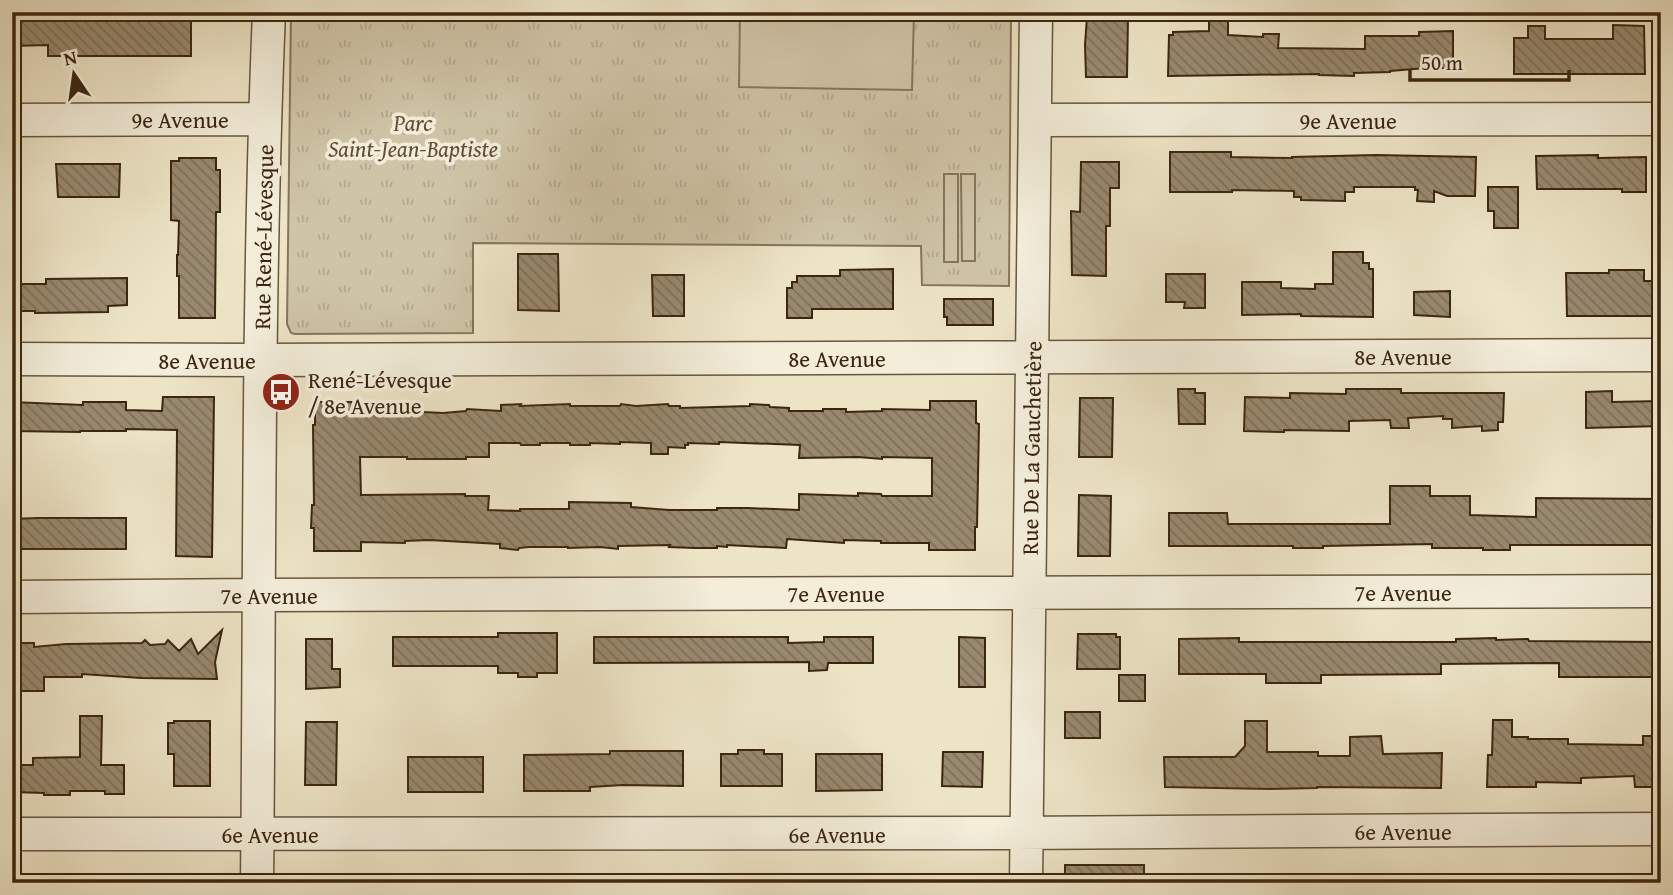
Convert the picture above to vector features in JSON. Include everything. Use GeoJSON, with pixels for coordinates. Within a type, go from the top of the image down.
{"type":"FeatureCollection","features":[{"type":"Feature","properties":{"kind":"street","name":"Rue René-Lévesque"},"geometry":{"type":"LineString","coordinates":[[257,883],[261,360],[269,12]]}},
{"type":"Feature","properties":{"kind":"street","name":"Rue De La Gauchetière"},"geometry":{"type":"LineString","coordinates":[[1026,883],[1036,12]]}},
{"type":"Feature","properties":{"kind":"street","name":"9e Avenue"},"geometry":{"type":"LineString","coordinates":[[12,120],[265,119]]}},
{"type":"Feature","properties":{"kind":"street","name":"9e Avenue"},"geometry":{"type":"LineString","coordinates":[[1035,120],[1661,119]]}},
{"type":"Feature","properties":{"kind":"street","name":"8e Avenue"},"geometry":{"type":"LineString","coordinates":[[12,359],[1661,355]]}},
{"type":"Feature","properties":{"kind":"street","name":"7e Avenue"},"geometry":{"type":"LineString","coordinates":[[12,597],[1661,591]]}},
{"type":"Feature","properties":{"kind":"street","name":"6e Avenue"},"geometry":{"type":"LineString","coordinates":[[12,834],[1661,829]]}},
{"type":"Feature","properties":{"kind":"green space","name":"Parc Saint-Jean-Baptiste"},"geometry":{"type":"Polygon","coordinates":[[[291,12],[1011,12],[1009,286],[922,285],[921,246],[473,243],[473,333],[291,333],[287,324],[291,12]]]}},
{"type":"Feature","properties":{"kind":"green space"},"geometry":{"type":"Polygon","coordinates":[[[740,12],[914,12],[912,90],[739,87],[740,12]]]}},
{"type":"Feature","properties":{"kind":"green space"},"geometry":{"type":"Polygon","coordinates":[[[944,174],[958,174],[958,262],[944,262],[944,174]]]}},
{"type":"Feature","properties":{"kind":"green space"},"geometry":{"type":"Polygon","coordinates":[[[961,174],[975,174],[975,261],[962,261],[961,174]]]}},
{"type":"Feature","properties":{"kind":"building"},"geometry":{"type":"Polygon","coordinates":[[[12,12],[191,12],[191,56],[48,56],[48,45],[12,46],[12,12]]]}},
{"type":"Feature","properties":{"kind":"building"},"geometry":{"type":"Polygon","coordinates":[[[1087,17],[1128,17],[1127,77],[1086,77],[1087,17]]]}},
{"type":"Feature","properties":{"kind":"building"},"geometry":{"type":"Polygon","coordinates":[[[1228,19],[1228,35],[1263,37],[1263,34],[1279,34],[1278,48],[1365,49],[1365,36],[1419,36],[1419,32],[1453,31],[1453,68],[1354,73],[1354,76],[1168,76],[1169,35],[1173,35],[1173,32],[1209,31],[1209,20],[1228,19]]]}},
{"type":"Feature","properties":{"kind":"building"},"geometry":{"type":"Polygon","coordinates":[[[1613,25],[1644,26],[1645,74],[1514,74],[1514,38],[1528,38],[1528,26],[1545,26],[1545,39],[1613,39],[1613,25]]]}},
{"type":"Feature","properties":{"kind":"building"},"geometry":{"type":"Polygon","coordinates":[[[1170,152],[1231,152],[1231,157],[1292,158],[1376,155],[1476,157],[1475,196],[1447,196],[1434,191],[1434,202],[1417,201],[1418,190],[1415,190],[1415,187],[1354,187],[1354,192],[1345,192],[1345,201],[1301,200],[1301,197],[1294,197],[1294,191],[1170,192],[1170,152]]]}},
{"type":"Feature","properties":{"kind":"building"},"geometry":{"type":"Polygon","coordinates":[[[1598,155],[1598,158],[1646,157],[1646,192],[1622,192],[1622,189],[1537,189],[1536,156],[1598,155]]]}},
{"type":"Feature","properties":{"kind":"building"},"geometry":{"type":"Polygon","coordinates":[[[179,158],[216,158],[216,170],[220,170],[220,212],[216,212],[215,318],[179,318],[179,221],[171,220],[171,161],[179,161],[179,158]]]}},
{"type":"Feature","properties":{"kind":"building"},"geometry":{"type":"Polygon","coordinates":[[[1081,162],[1119,162],[1119,188],[1110,188],[1110,226],[1106,226],[1106,276],[1072,275],[1071,211],[1080,212],[1081,162]]]}},
{"type":"Feature","properties":{"kind":"building"},"geometry":{"type":"Polygon","coordinates":[[[56,164],[120,164],[119,197],[58,197],[56,164]]]}},
{"type":"Feature","properties":{"kind":"building"},"geometry":{"type":"Polygon","coordinates":[[[1488,187],[1518,187],[1518,228],[1494,228],[1494,211],[1488,211],[1488,187]]]}},
{"type":"Feature","properties":{"kind":"building"},"geometry":{"type":"Polygon","coordinates":[[[1333,252],[1363,252],[1363,263],[1369,263],[1369,269],[1373,269],[1373,317],[1242,315],[1242,282],[1281,282],[1281,288],[1315,289],[1315,284],[1333,284],[1333,252]]]}},
{"type":"Feature","properties":{"kind":"building"},"geometry":{"type":"Polygon","coordinates":[[[518,254],[558,254],[559,311],[518,310],[518,254]]]}},
{"type":"Feature","properties":{"kind":"building"},"geometry":{"type":"Polygon","coordinates":[[[893,269],[893,309],[812,309],[812,318],[787,318],[787,288],[792,288],[792,282],[797,282],[797,276],[840,276],[840,270],[893,269]]]}},
{"type":"Feature","properties":{"kind":"building"},"geometry":{"type":"Polygon","coordinates":[[[1609,270],[1644,270],[1644,281],[1661,281],[1661,316],[1567,316],[1566,273],[1609,273],[1609,270]]]}},
{"type":"Feature","properties":{"kind":"building"},"geometry":{"type":"Polygon","coordinates":[[[1166,274],[1205,274],[1205,308],[1184,308],[1185,302],[1166,302],[1166,274]]]}},
{"type":"Feature","properties":{"kind":"building"},"geometry":{"type":"Polygon","coordinates":[[[652,275],[684,275],[684,316],[653,316],[652,275]]]}},
{"type":"Feature","properties":{"kind":"building"},"geometry":{"type":"Polygon","coordinates":[[[127,278],[127,305],[108,306],[108,312],[12,311],[12,284],[46,284],[46,279],[127,278]]]}},
{"type":"Feature","properties":{"kind":"building"},"geometry":{"type":"Polygon","coordinates":[[[1450,291],[1450,317],[1414,315],[1414,292],[1450,291]]]}},
{"type":"Feature","properties":{"kind":"building"},"geometry":{"type":"Polygon","coordinates":[[[944,299],[993,299],[993,325],[947,325],[944,299]]]}},
{"type":"Feature","properties":{"kind":"building"},"geometry":{"type":"Polygon","coordinates":[[[1178,389],[1195,389],[1195,393],[1205,393],[1205,424],[1179,424],[1178,389]]]}},
{"type":"Feature","properties":{"kind":"building"},"geometry":{"type":"Polygon","coordinates":[[[1346,389],[1401,389],[1401,393],[1504,393],[1503,422],[1498,422],[1498,430],[1482,431],[1482,426],[1452,428],[1452,419],[1443,419],[1443,416],[1408,418],[1409,428],[1391,428],[1390,420],[1349,421],[1349,431],[1244,431],[1245,397],[1290,398],[1290,393],[1346,394],[1346,389]]]}},
{"type":"Feature","properties":{"kind":"building"},"geometry":{"type":"Polygon","coordinates":[[[1612,391],[1612,402],[1661,401],[1661,426],[1586,428],[1586,392],[1612,391]]]}},
{"type":"Feature","properties":{"kind":"building"},"geometry":{"type":"Polygon","coordinates":[[[163,397],[214,397],[212,557],[176,556],[177,430],[12,431],[12,402],[83,405],[83,402],[126,402],[126,410],[162,411],[163,397]]]}},
{"type":"Feature","properties":{"kind":"building"},"geometry":{"type":"Polygon","coordinates":[[[1080,398],[1113,398],[1112,457],[1079,457],[1080,398]]]}},
{"type":"Feature","properties":{"kind":"building"},"geometry":{"type":"Polygon","coordinates":[[[930,401],[976,401],[976,423],[979,424],[975,550],[929,550],[929,543],[844,540],[844,543],[787,539],[786,548],[727,545],[695,548],[669,547],[670,545],[618,546],[618,549],[529,547],[518,550],[500,548],[500,544],[429,540],[405,543],[361,542],[361,551],[314,551],[314,528],[311,528],[314,505],[315,402],[362,402],[362,409],[443,413],[467,409],[501,411],[501,405],[521,404],[520,406],[668,404],[680,408],[750,404],[789,408],[789,411],[930,410],[930,401]],[[719,442],[688,443],[685,448],[668,447],[668,454],[651,454],[651,443],[489,443],[489,457],[360,457],[361,495],[489,496],[488,510],[520,511],[569,509],[569,502],[631,503],[631,507],[669,510],[799,510],[799,494],[932,496],[932,458],[799,458],[800,445],[719,442]]]}},
{"type":"Feature","properties":{"kind":"building"},"geometry":{"type":"Polygon","coordinates":[[[1390,486],[1430,486],[1430,496],[1470,496],[1470,515],[1536,517],[1536,498],[1661,499],[1661,545],[1510,545],[1510,550],[1432,548],[1432,544],[1323,548],[1169,546],[1169,513],[1227,513],[1228,524],[1390,524],[1390,486]]]}},
{"type":"Feature","properties":{"kind":"building"},"geometry":{"type":"Polygon","coordinates":[[[1079,495],[1111,496],[1110,556],[1078,556],[1079,495]]]}},
{"type":"Feature","properties":{"kind":"building"},"geometry":{"type":"Polygon","coordinates":[[[126,518],[126,549],[12,549],[12,519],[126,518]]]}},
{"type":"Feature","properties":{"kind":"building"},"geometry":{"type":"Polygon","coordinates":[[[222,630],[215,662],[217,679],[82,674],[82,677],[44,677],[44,691],[12,691],[12,643],[34,643],[34,647],[142,643],[145,640],[150,645],[165,644],[168,640],[179,651],[191,639],[198,654],[222,630]]]}},
{"type":"Feature","properties":{"kind":"building"},"geometry":{"type":"Polygon","coordinates":[[[498,633],[557,633],[557,673],[518,677],[518,673],[498,673],[498,666],[393,666],[393,637],[498,637],[498,633]]]}},
{"type":"Feature","properties":{"kind":"building"},"geometry":{"type":"Polygon","coordinates":[[[1078,634],[1116,634],[1116,637],[1120,637],[1120,669],[1077,669],[1078,634]]]}},
{"type":"Feature","properties":{"kind":"building"},"geometry":{"type":"Polygon","coordinates":[[[594,637],[788,637],[788,643],[824,642],[824,637],[873,637],[873,663],[828,663],[827,670],[809,671],[809,662],[594,663],[594,637]]]}},
{"type":"Feature","properties":{"kind":"building"},"geometry":{"type":"Polygon","coordinates":[[[959,637],[985,638],[985,687],[959,687],[959,637]]]}},
{"type":"Feature","properties":{"kind":"building"},"geometry":{"type":"Polygon","coordinates":[[[1239,638],[1239,642],[1456,642],[1456,639],[1496,638],[1529,641],[1661,642],[1661,677],[1559,677],[1559,663],[1441,664],[1441,674],[1321,675],[1321,683],[1266,683],[1266,674],[1179,674],[1179,639],[1239,638]]]}},
{"type":"Feature","properties":{"kind":"building"},"geometry":{"type":"Polygon","coordinates":[[[306,639],[332,639],[332,669],[340,669],[340,687],[306,689],[306,639]]]}},
{"type":"Feature","properties":{"kind":"building"},"geometry":{"type":"Polygon","coordinates":[[[1119,675],[1145,675],[1145,701],[1119,701],[1119,675]]]}},
{"type":"Feature","properties":{"kind":"building"},"geometry":{"type":"Polygon","coordinates":[[[1065,712],[1100,712],[1100,738],[1065,738],[1065,712]]]}},
{"type":"Feature","properties":{"kind":"building"},"geometry":{"type":"Polygon","coordinates":[[[80,716],[102,716],[101,765],[124,765],[124,794],[105,794],[105,791],[70,791],[70,795],[12,792],[12,765],[33,765],[33,758],[80,757],[80,716]]]}},
{"type":"Feature","properties":{"kind":"building"},"geometry":{"type":"Polygon","coordinates":[[[1493,720],[1512,720],[1512,737],[1568,739],[1568,744],[1643,745],[1643,736],[1661,736],[1661,787],[1635,787],[1634,776],[1581,778],[1581,783],[1536,782],[1536,787],[1487,787],[1488,755],[1492,755],[1493,720]]]}},
{"type":"Feature","properties":{"kind":"building"},"geometry":{"type":"Polygon","coordinates":[[[210,721],[210,786],[174,786],[174,754],[168,754],[168,723],[210,721]]]}},
{"type":"Feature","properties":{"kind":"building"},"geometry":{"type":"Polygon","coordinates":[[[1245,721],[1267,721],[1267,752],[1318,752],[1318,756],[1350,756],[1350,737],[1381,736],[1383,754],[1442,753],[1441,788],[1165,787],[1164,757],[1235,757],[1245,746],[1245,721]]]}},
{"type":"Feature","properties":{"kind":"building"},"geometry":{"type":"Polygon","coordinates":[[[306,722],[337,722],[336,785],[305,785],[306,722]]]}},
{"type":"Feature","properties":{"kind":"building"},"geometry":{"type":"Polygon","coordinates":[[[738,750],[764,750],[764,754],[782,754],[782,786],[721,786],[721,754],[738,754],[738,750]]]}},
{"type":"Feature","properties":{"kind":"building"},"geometry":{"type":"Polygon","coordinates":[[[610,751],[683,751],[683,786],[623,785],[590,787],[590,791],[524,791],[524,755],[610,754],[610,751]]]}},
{"type":"Feature","properties":{"kind":"building"},"geometry":{"type":"Polygon","coordinates":[[[943,752],[983,752],[982,787],[942,786],[943,752]]]}},
{"type":"Feature","properties":{"kind":"building"},"geometry":{"type":"Polygon","coordinates":[[[816,754],[882,754],[882,790],[816,791],[816,754]]]}},
{"type":"Feature","properties":{"kind":"building"},"geometry":{"type":"Polygon","coordinates":[[[408,757],[483,757],[483,792],[408,792],[408,757]]]}},
{"type":"Feature","properties":{"kind":"building"},"geometry":{"type":"Polygon","coordinates":[[[1065,865],[1144,865],[1144,883],[1065,883],[1065,865]]]}},
{"type":"Feature","properties":{"kind":"place","name":"René-Lévesque / 8e Avenue"},"geometry":{"type":"Point","coordinates":[281,392]}}]}
